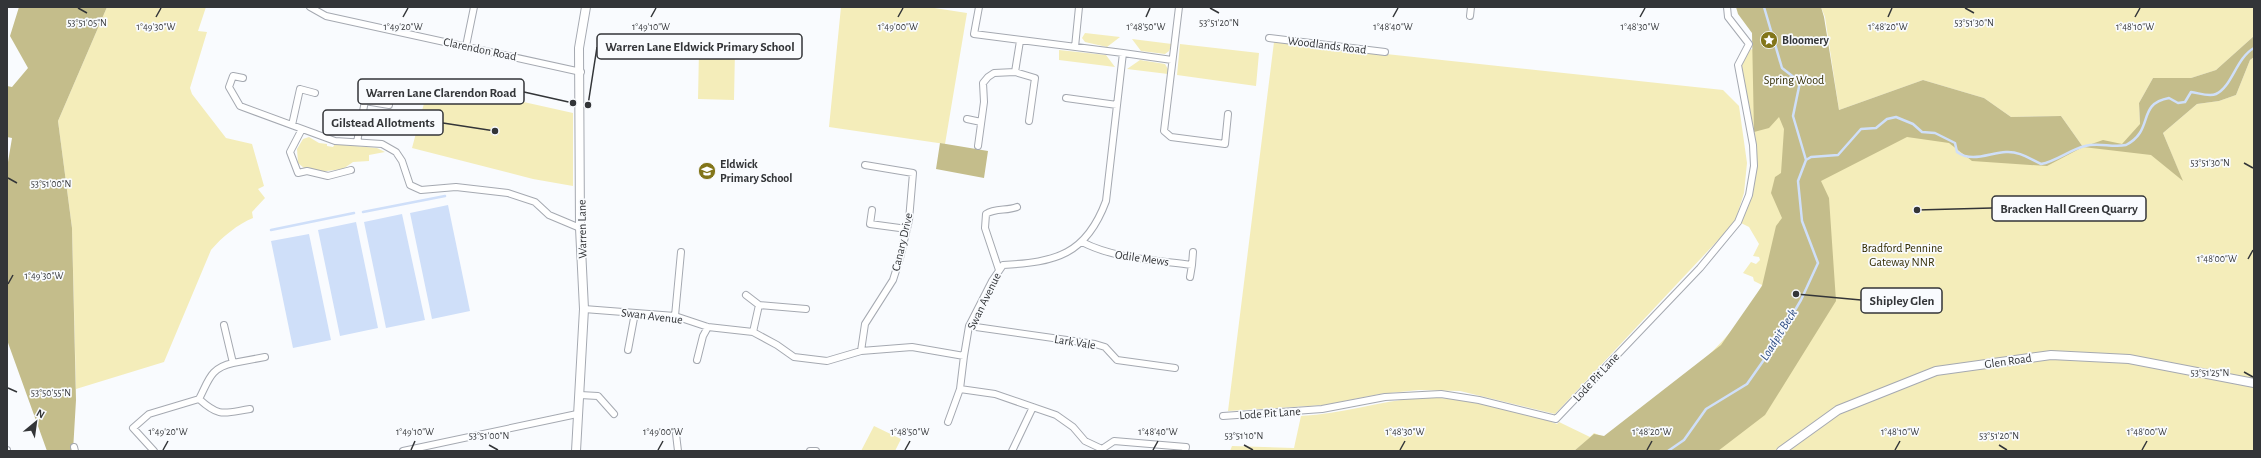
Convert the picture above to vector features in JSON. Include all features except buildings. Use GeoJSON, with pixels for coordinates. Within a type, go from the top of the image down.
{"type":"FeatureCollection","features":[{"type":"Feature","properties":{"kind":"street","name":"Clarendon Road"},"geometry":{"type":"LineString","coordinates":[[310,7],[326,16],[581,72]]}},
{"type":"Feature","properties":{"kind":"street"},"geometry":{"type":"LineString","coordinates":[[466,46],[474,7]]}},
{"type":"Feature","properties":{"kind":"street","name":"Warren Lane"},"geometry":{"type":"LineString","coordinates":[[576,451],[584,309],[580,228],[581,72],[579,48],[586,7]]}},
{"type":"Feature","properties":{"kind":"street"},"geometry":{"type":"LineString","coordinates":[[979,7],[974,34],[1172,60]]}},
{"type":"Feature","properties":{"kind":"street"},"geometry":{"type":"LineString","coordinates":[[1075,47],[1079,7]]}},
{"type":"Feature","properties":{"kind":"street"},"geometry":{"type":"LineString","coordinates":[[1179,7],[1164,131],[1171,137],[1225,144],[1228,114]]}},
{"type":"Feature","properties":{"kind":"street"},"geometry":{"type":"LineString","coordinates":[[1470,16],[1471,7]]}},
{"type":"Feature","properties":{"kind":"street","name":"Lode Pit Lane"},"geometry":{"type":"LineString","coordinates":[[1223,416],[1322,409],[1385,397],[1441,394],[1479,400],[1556,419],[1700,268],[1738,222],[1748,195],[1754,166],[1753,145],[1738,65],[1749,44],[1728,17],[1727,7]]}},
{"type":"Feature","properties":{"kind":"street","name":"Woodlands Road"},"geometry":{"type":"LineString","coordinates":[[1269,38],[1385,52]]}},
{"type":"Feature","properties":{"kind":"street"},"geometry":{"type":"LineString","coordinates":[[1015,72],[1020,41]]}},
{"type":"Feature","properties":{"kind":"street","name":"Swan Avenue"},"geometry":{"type":"LineString","coordinates":[[584,309],[675,316],[708,327],[753,332],[777,345],[794,357],[827,361],[861,351],[912,347],[964,356],[969,326],[992,281],[1003,264],[1028,263],[1057,257],[1082,242],[1098,223],[1106,201],[1123,53]]}},
{"type":"Feature","properties":{"kind":"street"},"geometry":{"type":"LineString","coordinates":[[978,146],[984,102],[983,83],[994,73],[1015,72],[1034,78],[1029,121]]}},
{"type":"Feature","properties":{"kind":"street"},"geometry":{"type":"LineString","coordinates":[[243,78],[233,76],[229,87],[240,106],[335,141],[382,144],[396,152],[402,161],[410,184],[421,190],[456,187],[508,193],[535,202],[549,215],[580,228]]}},
{"type":"Feature","properties":{"kind":"street"},"geometry":{"type":"LineString","coordinates":[[292,125],[300,90],[315,93]]}},
{"type":"Feature","properties":{"kind":"street"},"geometry":{"type":"LineString","coordinates":[[1066,98],[1117,105]]}},
{"type":"Feature","properties":{"kind":"street"},"geometry":{"type":"LineString","coordinates":[[357,142],[365,101],[389,105]]}},
{"type":"Feature","properties":{"kind":"street"},"geometry":{"type":"LineString","coordinates":[[966,119],[981,122]]}},
{"type":"Feature","properties":{"kind":"street"},"geometry":{"type":"LineString","coordinates":[[302,129],[290,152],[298,173],[306,171],[328,176],[351,170]]}},
{"type":"Feature","properties":{"kind":"street","name":"Canary Drive"},"geometry":{"type":"LineString","coordinates":[[861,351],[865,324],[893,280],[907,229],[914,173],[865,166]]}},
{"type":"Feature","properties":{"kind":"street"},"geometry":{"type":"LineString","coordinates":[[999,270],[984,228],[986,214],[992,210],[1008,210],[1017,207]]}},
{"type":"Feature","properties":{"kind":"street"},"geometry":{"type":"LineString","coordinates":[[872,210],[870,224],[907,229]]}},
{"type":"Feature","properties":{"kind":"street","name":"Odile Mews"},"geometry":{"type":"LineString","coordinates":[[1082,242],[1097,250],[1113,254],[1192,266]]}},
{"type":"Feature","properties":{"kind":"street"},"geometry":{"type":"LineString","coordinates":[[675,316],[681,252]]}},
{"type":"Feature","properties":{"kind":"street"},"geometry":{"type":"LineString","coordinates":[[1190,277],[1193,252]]}},
{"type":"Feature","properties":{"kind":"street"},"geometry":{"type":"LineString","coordinates":[[746,294],[759,305],[806,309]]}},
{"type":"Feature","properties":{"kind":"street"},"geometry":{"type":"LineString","coordinates":[[753,332],[759,305]]}},
{"type":"Feature","properties":{"kind":"street"},"geometry":{"type":"LineString","coordinates":[[628,350],[635,313]]}},
{"type":"Feature","properties":{"kind":"street"},"geometry":{"type":"LineString","coordinates":[[224,324],[232,363]]}},
{"type":"Feature","properties":{"kind":"street","name":"Lark Vale"},"geometry":{"type":"LineString","coordinates":[[969,326],[1095,344],[1105,347],[1117,360],[1175,368]]}},
{"type":"Feature","properties":{"kind":"street"},"geometry":{"type":"LineString","coordinates":[[697,360],[703,336],[708,327]]}},
{"type":"Feature","properties":{"kind":"street","name":"Glen Road"},"geometry":{"type":"LineString","coordinates":[[1781,451],[1838,410],[1936,371],[2051,355],[2129,359],[2254,384]]}},
{"type":"Feature","properties":{"kind":"street"},"geometry":{"type":"LineString","coordinates":[[948,422],[960,389],[964,356]]}},
{"type":"Feature","properties":{"kind":"street"},"geometry":{"type":"LineString","coordinates":[[154,451],[134,428],[149,414],[199,399],[213,372],[221,366],[265,357]]}},
{"type":"Feature","properties":{"kind":"street"},"geometry":{"type":"LineString","coordinates":[[960,389],[995,394],[1056,415],[1073,427],[1085,441],[1101,450],[1114,441],[1186,447],[1185,451]]}},
{"type":"Feature","properties":{"kind":"street"},"geometry":{"type":"LineString","coordinates":[[580,395],[598,396],[614,414]]}},
{"type":"Feature","properties":{"kind":"street"},"geometry":{"type":"LineString","coordinates":[[199,399],[211,409],[221,414],[250,409]]}},
{"type":"Feature","properties":{"kind":"street"},"geometry":{"type":"LineString","coordinates":[[1012,451],[1033,407]]}},
{"type":"Feature","properties":{"kind":"street"},"geometry":{"type":"LineString","coordinates":[[403,451],[577,414]]}},
{"type":"Feature","properties":{"kind":"street"},"geometry":{"type":"LineString","coordinates":[[676,434],[678,451]]}},
{"type":"Feature","properties":{"kind":"street"},"geometry":{"type":"LineString","coordinates":[[810,451],[816,451]]}},
{"type":"Feature","properties":{"kind":"green space"},"geometry":{"type":"Polygon","coordinates":[[[19,7],[107,7],[58,121],[72,228],[76,400],[73,451],[47,451],[7,340],[7,168],[12,138],[7,137],[7,86],[12,87],[28,68],[10,36],[19,7]]]}},
{"type":"Feature","properties":{"kind":"green space"},"geometry":{"type":"Polygon","coordinates":[[[107,7],[206,7],[198,31],[207,32],[190,88],[192,94],[226,138],[252,144],[264,186],[258,189],[265,198],[252,212],[253,218],[230,231],[211,250],[164,362],[76,389],[72,228],[58,121],[107,7]]]}},
{"type":"Feature","properties":{"kind":"green space"},"geometry":{"type":"Polygon","coordinates":[[[841,7],[928,7],[967,13],[945,144],[829,127],[841,7]]]}},
{"type":"Feature","properties":{"kind":"green space","name":"Spring Wood"},"geometry":{"type":"Polygon","coordinates":[[[1736,7],[1821,7],[1824,17],[1839,110],[1923,80],[1984,98],[2011,117],[2061,116],[2083,147],[2047,166],[1972,161],[1949,143],[1907,137],[1821,181],[1829,198],[1836,301],[1765,415],[1718,451],[1574,451],[1594,434],[1604,436],[1721,345],[1762,286],[1776,226],[1782,218],[1771,193],[1775,177],[1781,173],[1784,129],[1779,117],[1769,128],[1754,132],[1752,33],[1738,14],[1736,7]]]}},
{"type":"Feature","properties":{"kind":"green space","name":"Bradford Pennine Gateway NNR"},"geometry":{"type":"Polygon","coordinates":[[[1821,7],[2254,7],[2254,36],[2216,70],[2191,78],[2153,78],[2139,103],[2140,124],[2181,177],[2163,133],[2197,104],[2219,101],[2236,95],[2250,60],[2254,57],[2254,451],[1785,451],[1781,448],[1777,451],[1577,451],[1585,442],[1574,451],[1230,451],[1232,446],[1294,448],[1301,416],[1331,413],[1419,398],[1456,399],[1504,409],[1557,424],[1559,422],[1590,437],[1594,433],[1604,437],[1671,387],[1713,351],[1732,331],[1748,309],[1762,285],[1754,281],[1753,277],[1743,273],[1751,262],[1756,264],[1760,260],[1759,257],[1753,256],[1759,244],[1749,227],[1741,223],[1754,176],[1741,69],[1742,56],[1748,50],[1754,49],[1779,94],[1882,131],[2083,147],[2061,116],[2011,117],[1984,98],[1923,80],[1839,110],[1825,17],[1821,7]]]}},
{"type":"Feature","properties":{"kind":"green space"},"geometry":{"type":"Polygon","coordinates":[[[1085,33],[1120,37],[1107,47],[1085,42],[1082,38],[1085,33]]]}},
{"type":"Feature","properties":{"kind":"green space"},"geometry":{"type":"Polygon","coordinates":[[[2254,36],[2254,57],[2250,60],[2236,95],[2219,101],[2197,104],[2163,133],[2183,181],[2151,155],[2083,147],[2103,140],[2122,144],[2140,124],[2139,103],[2153,78],[2191,78],[2216,70],[2254,36]]]}},
{"type":"Feature","properties":{"kind":"green space"},"geometry":{"type":"Polygon","coordinates":[[[1132,39],[1172,44],[1169,51],[1165,54],[1141,51],[1132,39]]]}},
{"type":"Feature","properties":{"kind":"green space"},"geometry":{"type":"Polygon","coordinates":[[[1274,42],[1723,90],[1739,106],[1747,163],[1744,193],[1735,222],[1555,414],[1460,391],[1419,390],[1380,394],[1324,405],[1228,411],[1274,42]]]}},
{"type":"Feature","properties":{"kind":"green space"},"geometry":{"type":"Polygon","coordinates":[[[1180,44],[1259,53],[1256,86],[1177,75],[1180,44]]]}},
{"type":"Feature","properties":{"kind":"green space"},"geometry":{"type":"Polygon","coordinates":[[[699,50],[735,50],[734,100],[698,99],[699,50]]]}},
{"type":"Feature","properties":{"kind":"green space"},"geometry":{"type":"Polygon","coordinates":[[[1059,50],[1106,55],[1115,67],[1059,60],[1059,50]]]}},
{"type":"Feature","properties":{"kind":"green space"},"geometry":{"type":"Polygon","coordinates":[[[1140,60],[1165,64],[1168,69],[1168,74],[1127,69],[1140,60]]]}},
{"type":"Feature","properties":{"kind":"green space"},"geometry":{"type":"Polygon","coordinates":[[[430,81],[573,113],[573,186],[533,179],[412,148],[430,81]]]}},
{"type":"Feature","properties":{"kind":"green space"},"geometry":{"type":"Polygon","coordinates":[[[309,137],[319,143],[327,144],[327,146],[333,147],[335,144],[377,148],[385,152],[369,155],[369,161],[353,162],[343,169],[319,172],[304,168],[298,163],[297,149],[303,139],[309,137]]]}},
{"type":"Feature","properties":{"kind":"green space"},"geometry":{"type":"Polygon","coordinates":[[[940,143],[988,151],[984,178],[936,169],[940,143]]]}},
{"type":"Feature","properties":{"kind":"green space"},"geometry":{"type":"Polygon","coordinates":[[[874,426],[901,439],[895,451],[861,451],[874,426]]]}},
{"type":"Feature","properties":{"kind":"water"},"geometry":{"type":"Polygon","coordinates":[[[448,205],[470,311],[432,319],[410,213],[448,205]]]}},
{"type":"Feature","properties":{"kind":"water"},"geometry":{"type":"Polygon","coordinates":[[[402,214],[425,320],[386,328],[364,222],[402,214]]]}},
{"type":"Feature","properties":{"kind":"water"},"geometry":{"type":"Polygon","coordinates":[[[356,222],[378,328],[340,336],[318,230],[356,222]]]}},
{"type":"Feature","properties":{"kind":"water"},"geometry":{"type":"Polygon","coordinates":[[[309,234],[331,340],[293,348],[271,241],[309,234]]]}},
{"type":"Feature","properties":{"kind":"waterway","name":"Loadpit Beck"},"geometry":{"type":"LineString","coordinates":[[1668,451],[1684,440],[1706,409],[1747,384],[1773,347],[1801,300],[1818,263],[1802,221],[1798,181],[1806,160],[1793,116],[1800,82],[1782,68],[1764,7]]}},
{"type":"Feature","properties":{"kind":"waterway"},"geometry":{"type":"LineString","coordinates":[[1806,160],[1811,157],[1838,155],[1861,129],[1876,128],[1887,119],[1896,117],[1913,124],[1922,132],[1935,133],[1955,143],[1957,152],[1969,157],[2011,152],[2041,164],[2047,163],[2085,146],[2126,145],[2135,139],[2140,132],[2152,106],[2159,101],[2169,98],[2178,103],[2185,102],[2191,92],[2207,95],[2216,94],[2226,85],[2243,58],[2254,48]]}},
{"type":"Feature","properties":{"kind":"waterway"},"geometry":{"type":"LineString","coordinates":[[363,212],[445,196]]}},
{"type":"Feature","properties":{"kind":"waterway"},"geometry":{"type":"LineString","coordinates":[[271,230],[354,213]]}},
{"type":"Feature","properties":{"kind":"place","name":"Bloomery"},"geometry":{"type":"Point","coordinates":[1769,40]}},
{"type":"Feature","properties":{"kind":"place","name":"Warren Lane Clarendon Road"},"geometry":{"type":"Point","coordinates":[573,103]}},
{"type":"Feature","properties":{"kind":"place","name":"Warren Lane Eldwick Primary School"},"geometry":{"type":"Point","coordinates":[588,105]}},
{"type":"Feature","properties":{"kind":"place","name":"Gilstead Allotments"},"geometry":{"type":"Point","coordinates":[495,131]}},
{"type":"Feature","properties":{"kind":"place","name":"Eldwick Primary School"},"geometry":{"type":"Point","coordinates":[707,171]}},
{"type":"Feature","properties":{"kind":"place","name":"Bracken Hall Green Quarry"},"geometry":{"type":"Point","coordinates":[1917,210]}},
{"type":"Feature","properties":{"kind":"place","name":"Shipley Glen"},"geometry":{"type":"Point","coordinates":[1796,294]}}]}
